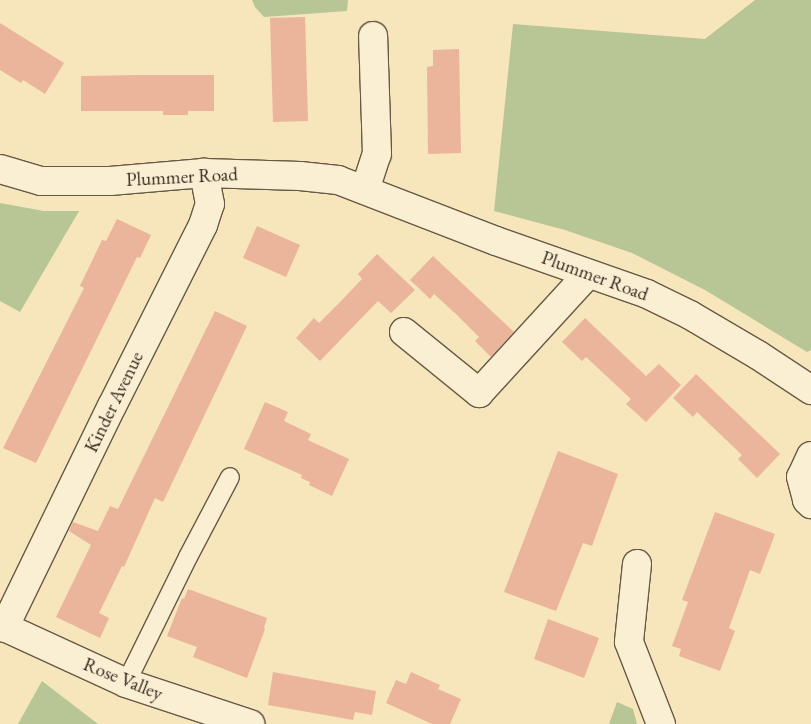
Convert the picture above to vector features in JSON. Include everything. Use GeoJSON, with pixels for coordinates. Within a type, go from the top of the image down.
{"type":"FeatureCollection","features":[{"type":"Feature","properties":{"kind":"street"},"geometry":{"type":"LineString","coordinates":[[364,190],[377,154],[373,36]]}},
{"type":"Feature","properties":{"kind":"street","name":"Plummer Road"},"geometry":{"type":"LineString","coordinates":[[0,169],[41,181],[110,181],[204,173],[300,176],[338,180],[588,274],[647,294],[690,315],[758,355],[811,390]]}},
{"type":"Feature","properties":{"kind":"street","name":"Kinder Avenue"},"geometry":{"type":"LineString","coordinates":[[2,627],[203,225],[210,204],[204,173]]}},
{"type":"Feature","properties":{"kind":"street"},"geometry":{"type":"LineString","coordinates":[[404,332],[478,393],[588,274]]}},
{"type":"Feature","properties":{"kind":"street"},"geometry":{"type":"LineString","coordinates":[[811,456],[801,477],[807,500],[811,504]]}},
{"type":"Feature","properties":{"kind":"street"},"geometry":{"type":"LineString","coordinates":[[637,564],[629,642],[661,724]]}},
{"type":"Feature","properties":{"kind":"street","name":"Rose Valley"},"geometry":{"type":"LineString","coordinates":[[2,627],[126,683],[250,724]]}},
{"type":"Feature","properties":{"kind":"lane"},"geometry":{"type":"LineString","coordinates":[[126,683],[230,477]]}},
{"type":"Feature","properties":{"kind":"green space"},"geometry":{"type":"Polygon","coordinates":[[[252,0],[348,0],[347,11],[264,17],[255,7],[252,0]]]}},
{"type":"Feature","properties":{"kind":"green space"},"geometry":{"type":"Polygon","coordinates":[[[755,0],[811,0],[811,350],[807,352],[705,290],[632,253],[565,230],[494,211],[513,24],[705,39],[755,0]]]}},
{"type":"Feature","properties":{"kind":"green space"},"geometry":{"type":"Polygon","coordinates":[[[0,203],[44,211],[79,211],[20,312],[0,301],[0,203]]]}},
{"type":"Feature","properties":{"kind":"green space"},"geometry":{"type":"Polygon","coordinates":[[[42,681],[98,724],[18,724],[42,681]]]}},
{"type":"Feature","properties":{"kind":"green space"},"geometry":{"type":"Polygon","coordinates":[[[617,702],[633,709],[637,724],[609,724],[617,702]]]}},
{"type":"Feature","properties":{"kind":"building"},"geometry":{"type":"Polygon","coordinates":[[[305,17],[308,121],[273,122],[270,18],[305,17]]]}},
{"type":"Feature","properties":{"kind":"building"},"geometry":{"type":"Polygon","coordinates":[[[0,23],[64,63],[45,94],[23,80],[21,83],[0,70],[0,23]]]}},
{"type":"Feature","properties":{"kind":"building"},"geometry":{"type":"Polygon","coordinates":[[[459,49],[461,153],[428,154],[427,67],[433,66],[433,50],[459,49]]]}},
{"type":"Feature","properties":{"kind":"building"},"geometry":{"type":"Polygon","coordinates":[[[214,75],[214,111],[188,111],[188,115],[163,115],[163,111],[81,111],[81,76],[214,75]]]}},
{"type":"Feature","properties":{"kind":"building"},"geometry":{"type":"Polygon","coordinates":[[[117,219],[151,235],[140,258],[137,257],[36,463],[3,448],[84,288],[80,286],[102,240],[106,241],[117,219]]]}},
{"type":"Feature","properties":{"kind":"building"},"geometry":{"type":"Polygon","coordinates":[[[257,226],[300,245],[286,277],[243,258],[257,226]]]}},
{"type":"Feature","properties":{"kind":"building"},"geometry":{"type":"Polygon","coordinates":[[[377,254],[415,290],[391,313],[378,301],[320,361],[296,338],[314,318],[319,323],[341,301],[362,279],[358,274],[377,254]]]}},
{"type":"Feature","properties":{"kind":"building"},"geometry":{"type":"Polygon","coordinates":[[[433,256],[514,332],[491,357],[475,341],[479,337],[457,315],[434,294],[430,299],[410,280],[433,256]]]}},
{"type":"Feature","properties":{"kind":"building"},"geometry":{"type":"Polygon","coordinates":[[[215,311],[247,326],[163,502],[155,498],[124,567],[122,566],[99,613],[109,618],[100,638],[56,617],[91,545],[69,531],[73,522],[98,531],[110,506],[118,509],[215,311]]]}},
{"type":"Feature","properties":{"kind":"building"},"geometry":{"type":"Polygon","coordinates":[[[585,318],[646,376],[659,364],[681,385],[646,422],[626,404],[631,399],[586,357],[582,361],[562,342],[585,318]]]}},
{"type":"Feature","properties":{"kind":"building"},"geometry":{"type":"Polygon","coordinates":[[[696,374],[780,454],[757,478],[738,459],[742,455],[697,412],[693,417],[673,398],[696,374]]]}},
{"type":"Feature","properties":{"kind":"building"},"geometry":{"type":"Polygon","coordinates":[[[265,402],[288,412],[284,421],[311,434],[308,440],[349,459],[332,496],[309,485],[310,482],[301,478],[302,475],[244,449],[265,402]]]}},
{"type":"Feature","properties":{"kind":"building"},"geometry":{"type":"Polygon","coordinates":[[[558,451],[618,474],[592,546],[583,543],[556,611],[504,592],[558,451]]]}},
{"type":"Feature","properties":{"kind":"building"},"geometry":{"type":"Polygon","coordinates":[[[715,512],[775,534],[760,574],[750,570],[729,628],[735,631],[720,671],[679,656],[681,649],[672,646],[688,602],[682,600],[715,512]]]}},
{"type":"Feature","properties":{"kind":"building"},"geometry":{"type":"Polygon","coordinates":[[[188,589],[267,618],[265,629],[247,678],[193,657],[197,647],[167,636],[182,598],[184,599],[188,589]]]}},
{"type":"Feature","properties":{"kind":"building"},"geometry":{"type":"Polygon","coordinates":[[[548,619],[599,638],[584,678],[534,659],[548,619]]]}},
{"type":"Feature","properties":{"kind":"building"},"geometry":{"type":"Polygon","coordinates":[[[273,672],[376,691],[372,715],[355,712],[353,720],[268,705],[273,672]]]}},
{"type":"Feature","properties":{"kind":"building"},"geometry":{"type":"Polygon","coordinates":[[[411,672],[440,685],[438,689],[461,699],[450,724],[432,724],[386,703],[396,680],[406,684],[411,672]]]}}]}
